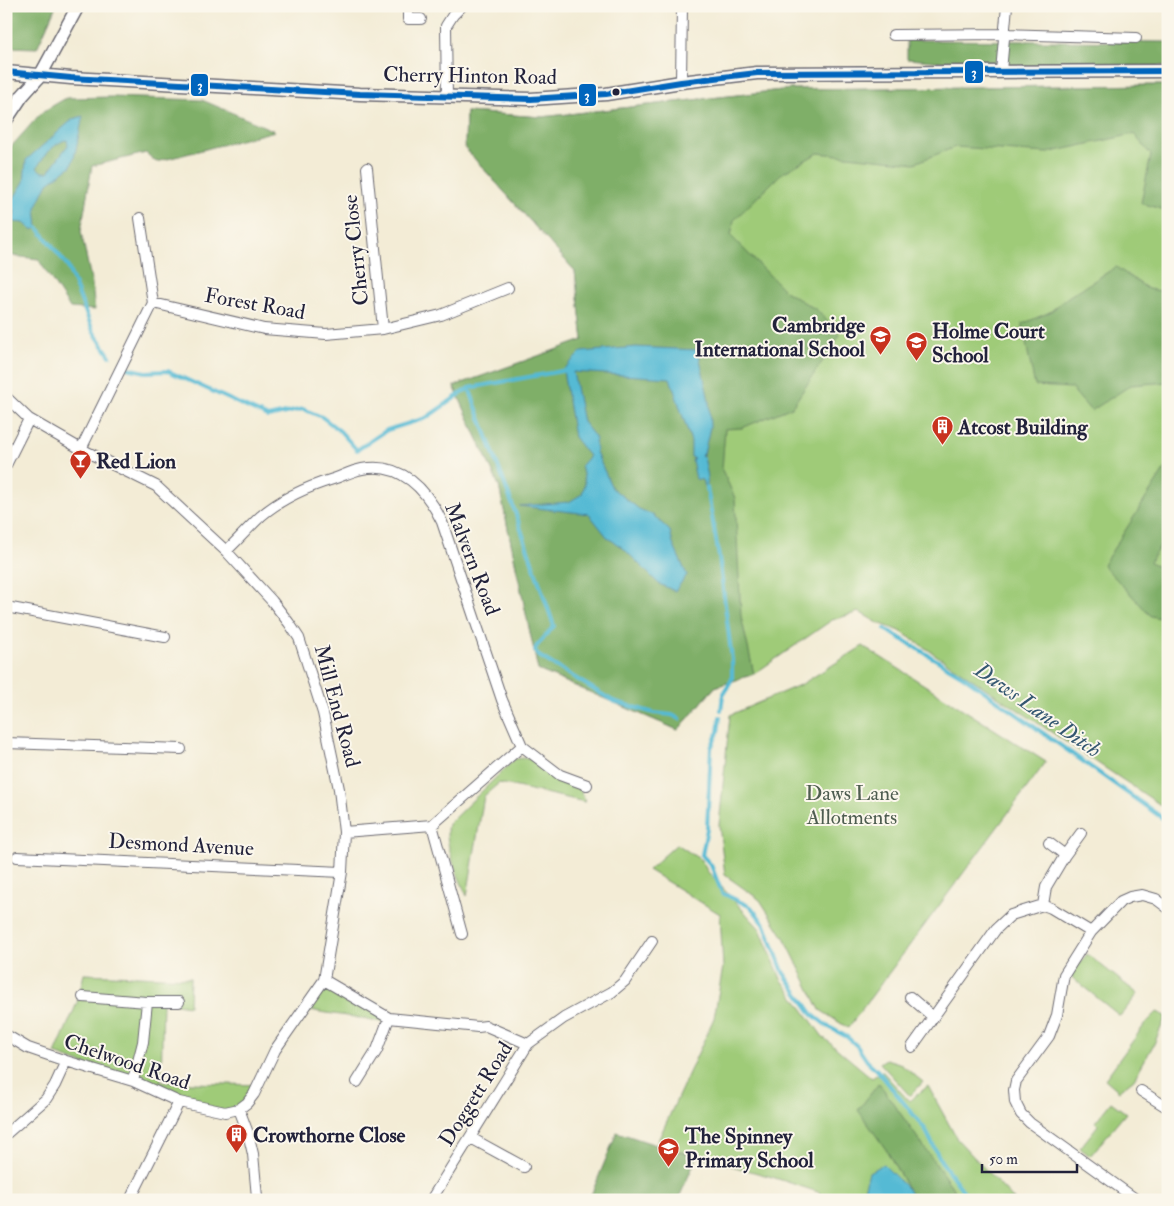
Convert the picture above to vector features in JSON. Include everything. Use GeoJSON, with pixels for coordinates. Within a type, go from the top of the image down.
{"type":"FeatureCollection","features":[{"type":"Feature","properties":{"kind":"street"},"geometry":{"type":"LineString","coordinates":[[6,120],[22,96],[40,76],[78,6]]}},
{"type":"Feature","properties":{"kind":"street"},"geometry":{"type":"LineString","coordinates":[[408,6],[408,19],[421,19]]}},
{"type":"Feature","properties":{"kind":"street"},"geometry":{"type":"LineString","coordinates":[[447,97],[446,26],[462,6]]}},
{"type":"Feature","properties":{"kind":"street"},"geometry":{"type":"LineString","coordinates":[[681,82],[682,6]]}},
{"type":"Feature","properties":{"kind":"street"},"geometry":{"type":"LineString","coordinates":[[1001,71],[1007,6]]}},
{"type":"Feature","properties":{"kind":"street"},"geometry":{"type":"LineString","coordinates":[[893,35],[1005,34],[1136,38]]}},
{"type":"Feature","properties":{"kind":"street","name":"Cherry Hinton Road"},"geometry":{"type":"LineString","coordinates":[[6,72],[40,76],[447,97],[531,99],[606,94],[681,82],[757,73],[1168,71]]}},
{"type":"Feature","properties":{"kind":"street","name":"Cherry Close"},"geometry":{"type":"LineString","coordinates":[[367,168],[383,329]]}},
{"type":"Feature","properties":{"kind":"street"},"geometry":{"type":"LineString","coordinates":[[81,449],[153,303],[140,218]]}},
{"type":"Feature","properties":{"kind":"street","name":"Forest Road"},"geometry":{"type":"LineString","coordinates":[[153,303],[264,329],[326,334],[383,329],[441,314],[508,288]]}},
{"type":"Feature","properties":{"kind":"street","name":"Mill End Road"},"geometry":{"type":"LineString","coordinates":[[6,397],[29,419],[81,449],[156,486],[226,551],[272,601],[299,638],[323,713],[339,789],[344,832],[342,872],[324,980],[275,1050],[254,1094],[247,1103],[238,1109]]}},
{"type":"Feature","properties":{"kind":"street"},"geometry":{"type":"LineString","coordinates":[[6,465],[29,419]]}},
{"type":"Feature","properties":{"kind":"street","name":"Malvern Road"},"geometry":{"type":"LineString","coordinates":[[226,551],[262,515],[289,496],[319,483],[362,469],[391,470],[404,475],[417,484],[426,494],[442,522],[500,694],[522,746],[560,775],[587,785]]}},
{"type":"Feature","properties":{"kind":"street"},"geometry":{"type":"LineString","coordinates":[[6,607],[165,637]]}},
{"type":"Feature","properties":{"kind":"street"},"geometry":{"type":"LineString","coordinates":[[6,743],[180,749]]}},
{"type":"Feature","properties":{"kind":"street"},"geometry":{"type":"LineString","coordinates":[[344,832],[432,825],[522,746]]}},
{"type":"Feature","properties":{"kind":"street"},"geometry":{"type":"LineString","coordinates":[[432,825],[462,934]]}},
{"type":"Feature","properties":{"kind":"street"},"geometry":{"type":"LineString","coordinates":[[1043,904],[1046,887],[1081,833]]}},
{"type":"Feature","properties":{"kind":"street"},"geometry":{"type":"LineString","coordinates":[[1049,843],[1065,855]]}},
{"type":"Feature","properties":{"kind":"street","name":"Desmond Avenue"},"geometry":{"type":"LineString","coordinates":[[17,857],[342,872]]}},
{"type":"Feature","properties":{"kind":"street"},"geometry":{"type":"LineString","coordinates":[[1137,1200],[1030,1123],[1015,1102],[1014,1090],[1016,1081],[1049,1036],[1057,1015],[1064,975],[1091,932],[1121,901],[1130,896],[1142,894],[1156,899],[1168,908]]}},
{"type":"Feature","properties":{"kind":"street"},"geometry":{"type":"LineString","coordinates":[[912,1047],[996,929],[1011,915],[1043,904],[1091,932]]}},
{"type":"Feature","properties":{"kind":"street","name":"Doggett Road"},"geometry":{"type":"LineString","coordinates":[[432,1200],[528,1044],[564,1018],[598,1001],[625,981],[652,941]]}},
{"type":"Feature","properties":{"kind":"street"},"geometry":{"type":"LineString","coordinates":[[324,980],[389,1018],[478,1027],[486,1026],[528,1044]]}},
{"type":"Feature","properties":{"kind":"street"},"geometry":{"type":"LineString","coordinates":[[83,997],[147,1002],[179,1002]]}},
{"type":"Feature","properties":{"kind":"street"},"geometry":{"type":"LineString","coordinates":[[910,998],[933,1017]]}},
{"type":"Feature","properties":{"kind":"street"},"geometry":{"type":"LineString","coordinates":[[133,1081],[143,1042],[147,1002]]}},
{"type":"Feature","properties":{"kind":"street"},"geometry":{"type":"LineString","coordinates":[[357,1082],[377,1050],[389,1018]]}},
{"type":"Feature","properties":{"kind":"street","name":"Chelwood Road"},"geometry":{"type":"LineString","coordinates":[[6,1036],[28,1048],[133,1081],[179,1102],[225,1112],[238,1109]]}},
{"type":"Feature","properties":{"kind":"street"},"geometry":{"type":"LineString","coordinates":[[6,1134],[46,1099],[66,1061]]}},
{"type":"Feature","properties":{"kind":"street"},"geometry":{"type":"LineString","coordinates":[[1141,1091],[1168,1108]]}},
{"type":"Feature","properties":{"kind":"street"},"geometry":{"type":"LineString","coordinates":[[130,1200],[179,1102]]}},
{"type":"Feature","properties":{"kind":"street"},"geometry":{"type":"LineString","coordinates":[[238,1109],[254,1154],[259,1199]]}},
{"type":"Feature","properties":{"kind":"street"},"geometry":{"type":"LineString","coordinates":[[471,1138],[524,1167]]}},
{"type":"Feature","properties":{"kind":"green space"},"geometry":{"type":"Polygon","coordinates":[[[6,6],[56,6],[37,48],[6,47],[6,6]]]}},
{"type":"Feature","properties":{"kind":"green space"},"geometry":{"type":"Polygon","coordinates":[[[907,40],[1168,42],[1168,66],[1012,67],[907,59],[907,40]]]}},
{"type":"Feature","properties":{"kind":"green space"},"geometry":{"type":"Polygon","coordinates":[[[1168,85],[1168,810],[900,631],[878,623],[859,612],[832,620],[754,674],[715,687],[678,730],[538,670],[499,486],[454,386],[583,340],[575,271],[465,148],[466,112],[542,117],[791,89],[1168,85]]]}},
{"type":"Feature","properties":{"kind":"green space"},"geometry":{"type":"Polygon","coordinates":[[[1168,85],[1168,211],[1141,203],[1151,155],[1134,134],[1047,153],[955,147],[915,163],[818,153],[781,174],[734,220],[731,236],[785,291],[817,310],[840,335],[792,407],[742,428],[725,429],[722,470],[735,498],[741,616],[754,674],[715,687],[678,730],[538,670],[499,486],[454,386],[583,340],[575,271],[465,148],[466,112],[542,117],[791,89],[1168,85]]]}},
{"type":"Feature","properties":{"kind":"green space"},"geometry":{"type":"Polygon","coordinates":[[[112,97],[202,100],[275,131],[156,162],[146,153],[92,166],[81,231],[92,284],[95,310],[70,308],[38,259],[6,255],[6,156],[9,149],[42,112],[66,98],[112,97]]]}},
{"type":"Feature","properties":{"kind":"green space"},"geometry":{"type":"Polygon","coordinates":[[[1116,267],[1148,289],[1168,292],[1168,382],[1131,385],[1091,411],[1071,388],[1035,386],[1022,324],[1050,312],[1068,297],[1116,267]]]}},
{"type":"Feature","properties":{"kind":"green space"},"geometry":{"type":"Polygon","coordinates":[[[1168,464],[1168,533],[1150,562],[1168,572],[1168,620],[1151,616],[1103,565],[1168,464]]]}},
{"type":"Feature","properties":{"kind":"green space","name":"Daws Lane Allotments"},"geometry":{"type":"Polygon","coordinates":[[[863,646],[1046,762],[848,1028],[820,1010],[785,939],[760,900],[725,875],[719,825],[730,715],[802,684],[863,646]]]}},
{"type":"Feature","properties":{"kind":"green space"},"geometry":{"type":"Polygon","coordinates":[[[515,759],[533,760],[555,777],[580,789],[585,802],[499,783],[484,796],[467,896],[450,851],[447,832],[448,824],[515,759]]]}},
{"type":"Feature","properties":{"kind":"green space"},"geometry":{"type":"Polygon","coordinates":[[[677,844],[701,860],[708,872],[760,929],[781,979],[823,1037],[872,1078],[882,1071],[909,1101],[928,1086],[957,1139],[1014,1200],[961,1200],[879,1084],[887,1151],[908,1189],[883,1164],[865,1187],[861,1200],[817,1200],[820,1193],[815,1191],[656,1145],[714,1018],[723,967],[720,914],[648,870],[677,844]]]}},
{"type":"Feature","properties":{"kind":"green space"},"geometry":{"type":"Polygon","coordinates":[[[1087,954],[1138,994],[1120,1016],[1070,976],[1087,954]]]}},
{"type":"Feature","properties":{"kind":"green space"},"geometry":{"type":"Polygon","coordinates":[[[84,974],[190,978],[189,1006],[163,1002],[161,1082],[258,1085],[239,1108],[220,1112],[55,1054],[77,1003],[84,974]]]}},
{"type":"Feature","properties":{"kind":"green space"},"geometry":{"type":"Polygon","coordinates":[[[325,984],[386,1019],[385,1022],[314,1011],[304,1013],[325,984]]]}},
{"type":"Feature","properties":{"kind":"green space"},"geometry":{"type":"Polygon","coordinates":[[[1157,1012],[1166,1016],[1154,1044],[1134,1079],[1119,1091],[1105,1079],[1145,1024],[1157,1012]]]}},
{"type":"Feature","properties":{"kind":"green space"},"geometry":{"type":"Polygon","coordinates":[[[886,1059],[899,1063],[923,1082],[910,1096],[880,1063],[886,1059]]]}},
{"type":"Feature","properties":{"kind":"green space"},"geometry":{"type":"Polygon","coordinates":[[[879,1083],[961,1200],[914,1200],[887,1151],[858,1110],[879,1083]]]}},
{"type":"Feature","properties":{"kind":"green space"},"geometry":{"type":"Polygon","coordinates":[[[1111,1102],[1126,1113],[1090,1156],[1080,1148],[1098,1125],[1095,1122],[1111,1102]]]}},
{"type":"Feature","properties":{"kind":"green space"},"geometry":{"type":"Polygon","coordinates":[[[617,1132],[697,1157],[678,1200],[589,1200],[617,1132]]]}},
{"type":"Feature","properties":{"kind":"water"},"geometry":{"type":"Polygon","coordinates":[[[83,116],[74,158],[71,166],[48,183],[36,208],[38,228],[32,230],[24,223],[13,222],[15,211],[10,204],[24,182],[26,160],[73,119],[83,116]],[[67,140],[58,143],[37,168],[42,172],[48,172],[68,145],[67,140]]]}},
{"type":"Feature","properties":{"kind":"water"},"geometry":{"type":"Polygon","coordinates":[[[636,347],[698,350],[709,401],[710,427],[704,454],[701,455],[704,457],[708,477],[706,480],[708,492],[702,480],[696,479],[692,460],[694,458],[691,457],[691,441],[670,378],[573,372],[583,422],[595,437],[596,452],[612,488],[639,509],[653,515],[670,531],[673,544],[687,575],[675,591],[659,584],[623,548],[608,538],[589,514],[519,506],[569,502],[582,494],[585,483],[581,465],[589,456],[574,437],[563,370],[581,352],[636,347]]]}},
{"type":"Feature","properties":{"kind":"water"},"geometry":{"type":"Polygon","coordinates":[[[883,1164],[908,1189],[914,1200],[861,1200],[869,1172],[883,1164]]]}},
{"type":"Feature","properties":{"kind":"waterway"},"geometry":{"type":"LineString","coordinates":[[38,228],[67,265],[93,331],[110,356]]}},
{"type":"Feature","properties":{"kind":"waterway"},"geometry":{"type":"LineString","coordinates":[[127,368],[146,372],[168,371],[268,417],[303,409],[322,417],[340,431],[357,450],[387,430],[426,418],[469,388],[567,370]]}},
{"type":"Feature","properties":{"kind":"waterway"},"geometry":{"type":"LineString","coordinates":[[469,388],[514,509],[554,626],[536,647],[535,651],[539,656],[613,701],[654,713],[672,715],[680,719]]}},
{"type":"Feature","properties":{"kind":"waterway"},"geometry":{"type":"LineString","coordinates":[[707,488],[719,557],[732,660],[732,679],[723,695],[721,710]]}},
{"type":"Feature","properties":{"kind":"waterway","name":"Daws Lane Ditch"},"geometry":{"type":"LineString","coordinates":[[885,629],[963,676],[1168,822]]}},
{"type":"Feature","properties":{"kind":"waterway"},"geometry":{"type":"LineString","coordinates":[[720,717],[718,732],[711,748],[707,829],[702,855],[711,865],[722,893],[751,907],[765,925],[783,972],[813,1015],[827,1026],[847,1037],[857,1046],[867,1061],[878,1071],[925,1129],[941,1161],[970,1200]]}},
{"type":"Feature","properties":{"kind":"transit line","name":"3"},"geometry":{"type":"LineString","coordinates":[[6,72],[71,78],[360,94],[531,99],[606,94],[681,82],[757,73],[1168,71]]}},
{"type":"Feature","properties":{"kind":"place","name":"Cambridge International School"},"geometry":{"type":"Point","coordinates":[881,356]}},
{"type":"Feature","properties":{"kind":"place","name":"Holme Court School"},"geometry":{"type":"Point","coordinates":[916,362]}},
{"type":"Feature","properties":{"kind":"place","name":"Atcost Building"},"geometry":{"type":"Point","coordinates":[942,446]}},
{"type":"Feature","properties":{"kind":"place","name":"Red Lion"},"geometry":{"type":"Point","coordinates":[80,480]}},
{"type":"Feature","properties":{"kind":"place","name":"Crowthorne Close"},"geometry":{"type":"Point","coordinates":[237,1154]}},
{"type":"Feature","properties":{"kind":"place","name":"The Spinney Primary School"},"geometry":{"type":"Point","coordinates":[669,1167]}}]}
